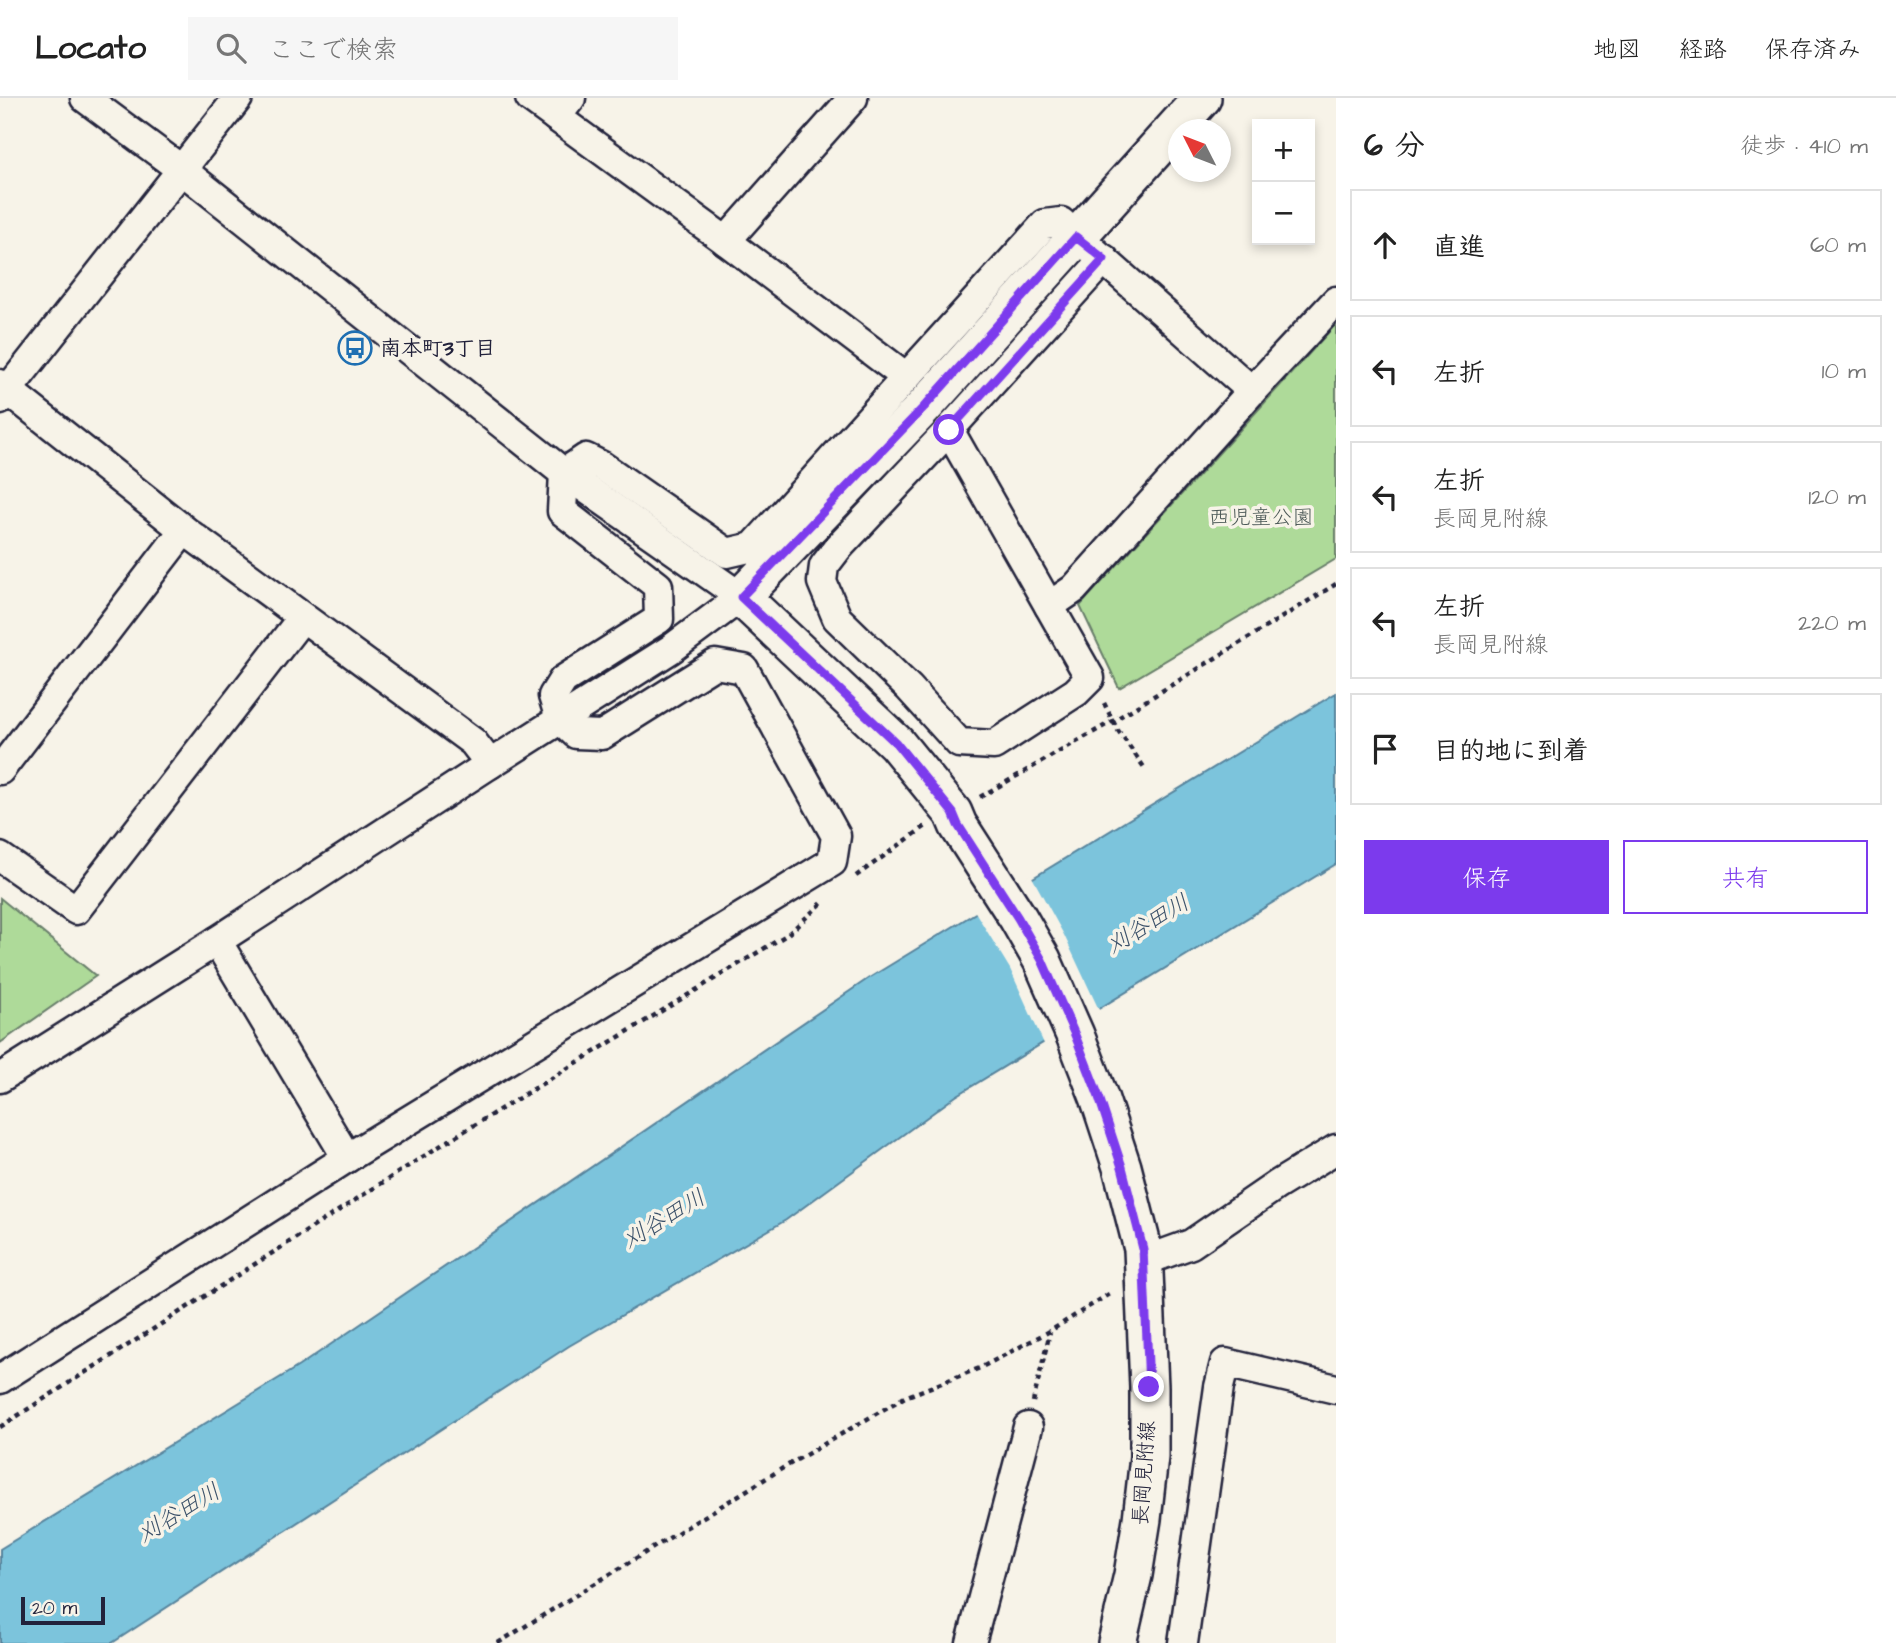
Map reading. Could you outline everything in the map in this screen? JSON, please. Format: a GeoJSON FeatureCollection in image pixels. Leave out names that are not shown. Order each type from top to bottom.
{"type":"FeatureCollection","features":[{"type":"Feature","properties":{"kind":"main road"},"geometry":{"type":"LineString","coordinates":[[741,597],[924,407],[1202,98]]}},
{"type":"Feature","properties":{"kind":"main road","name":"長岡見附線"},"geometry":{"type":"LineString","coordinates":[[741,597],[896,743],[953,813],[952,817],[1036,949],[1075,1035],[1099,1097],[1122,1167],[1144,1255],[1149,1387],[1149,1457],[1135,1564],[1117,1643]]}},
{"type":"Feature","properties":{"kind":"street"},"geometry":{"type":"LineString","coordinates":[[0,1078],[671,649],[741,597],[564,473],[182,170],[86,98]]}},
{"type":"Feature","properties":{"kind":"street"},"geometry":{"type":"LineString","coordinates":[[238,98],[3,392],[302,618],[473,742],[490,764]]}},
{"type":"Feature","properties":{"kind":"street"},"geometry":{"type":"LineString","coordinates":[[530,98],[564,108],[726,241],[906,377]]}},
{"type":"Feature","properties":{"kind":"street"},"geometry":{"type":"LineString","coordinates":[[726,241],[853,98]]}},
{"type":"Feature","properties":{"kind":"street"},"geometry":{"type":"LineString","coordinates":[[564,473],[586,458],[602,466],[727,553],[753,547],[1045,224],[1061,222],[1252,391]]}},
{"type":"Feature","properties":{"kind":"street"},"geometry":{"type":"LineString","coordinates":[[949,430],[1090,678],[1076,692],[994,746],[959,743],[909,688],[837,618],[822,582],[824,566],[1104,259]]}},
{"type":"Feature","properties":{"kind":"street"},"geometry":{"type":"LineString","coordinates":[[1048,606],[1074,589],[1336,301]]}},
{"type":"Feature","properties":{"kind":"street"},"geometry":{"type":"LineString","coordinates":[[0,1379],[347,1158],[832,862],[836,836],[744,669],[715,664],[602,735],[576,734],[560,719],[553,696],[563,680],[659,619],[658,586],[562,511],[564,473]]}},
{"type":"Feature","properties":{"kind":"street"},"geometry":{"type":"LineString","coordinates":[[0,770],[184,530]]}},
{"type":"Feature","properties":{"kind":"street"},"geometry":{"type":"LineString","coordinates":[[0,857],[76,910],[302,618]]}},
{"type":"Feature","properties":{"kind":"street"},"geometry":{"type":"LineString","coordinates":[[217,941],[347,1158]]}},
{"type":"Feature","properties":{"kind":"street"},"geometry":{"type":"LineString","coordinates":[[1144,1255],[1191,1244],[1277,1185],[1336,1149]]}},
{"type":"Feature","properties":{"kind":"street"},"geometry":{"type":"LineString","coordinates":[[1183,1643],[1219,1387],[1225,1363],[1336,1389]]}},
{"type":"Feature","properties":{"kind":"street"},"geometry":{"type":"LineString","coordinates":[[971,1643],[1028,1427]]}},
{"type":"Feature","properties":{"kind":"path"},"geometry":{"type":"LineString","coordinates":[[852,879],[1000,784],[1113,721],[1336,584]]}},
{"type":"Feature","properties":{"kind":"path"},"geometry":{"type":"LineString","coordinates":[[1108,711],[1146,770]]}},
{"type":"Feature","properties":{"kind":"path"},"geometry":{"type":"LineString","coordinates":[[0,1427],[435,1149],[789,934],[827,899]]}},
{"type":"Feature","properties":{"kind":"path"},"geometry":{"type":"LineString","coordinates":[[498,1643],[783,1468],[905,1397],[980,1368],[1050,1331],[1110,1294]]}},
{"type":"Feature","properties":{"kind":"path"},"geometry":{"type":"LineString","coordinates":[[1028,1427],[1050,1331]]}},
{"type":"Feature","properties":{"kind":"green space","name":"西児童公園"},"geometry":{"type":"Polygon","coordinates":[[[1336,324],[1336,559],[1119,688],[1080,606],[1336,324]]]}},
{"type":"Feature","properties":{"kind":"green space"},"geometry":{"type":"Polygon","coordinates":[[[0,898],[96,976],[0,1043],[0,898]]]}},
{"type":"Feature","properties":{"kind":"water","name":"刈谷田川"},"geometry":{"type":"Polygon","coordinates":[[[1336,693],[1336,864],[956,1096],[786,1220],[569,1346],[112,1643],[0,1643],[0,1549],[299,1366],[869,978],[1336,693]]]}},
{"type":"Feature","properties":{"kind":"pier"},"geometry":{"type":"Polygon","coordinates":[[[1031,875],[1064,935],[1100,1012],[1045,1046],[1010,969],[974,910],[1031,875]]]}},
{"type":"Feature","properties":{"kind":"place","name":"南本町3丁目"},"geometry":{"type":"Point","coordinates":[355,348]}},
{"type":"Feature","properties":{"kind":"route"},"geometry":{"type":"LineString","coordinates":[[949,430],[1104,259],[1076,237],[924,407],[741,597],[896,743],[953,813],[1042,960],[1099,1097],[1122,1167],[1143,1249],[1149,1387]]}}]}
